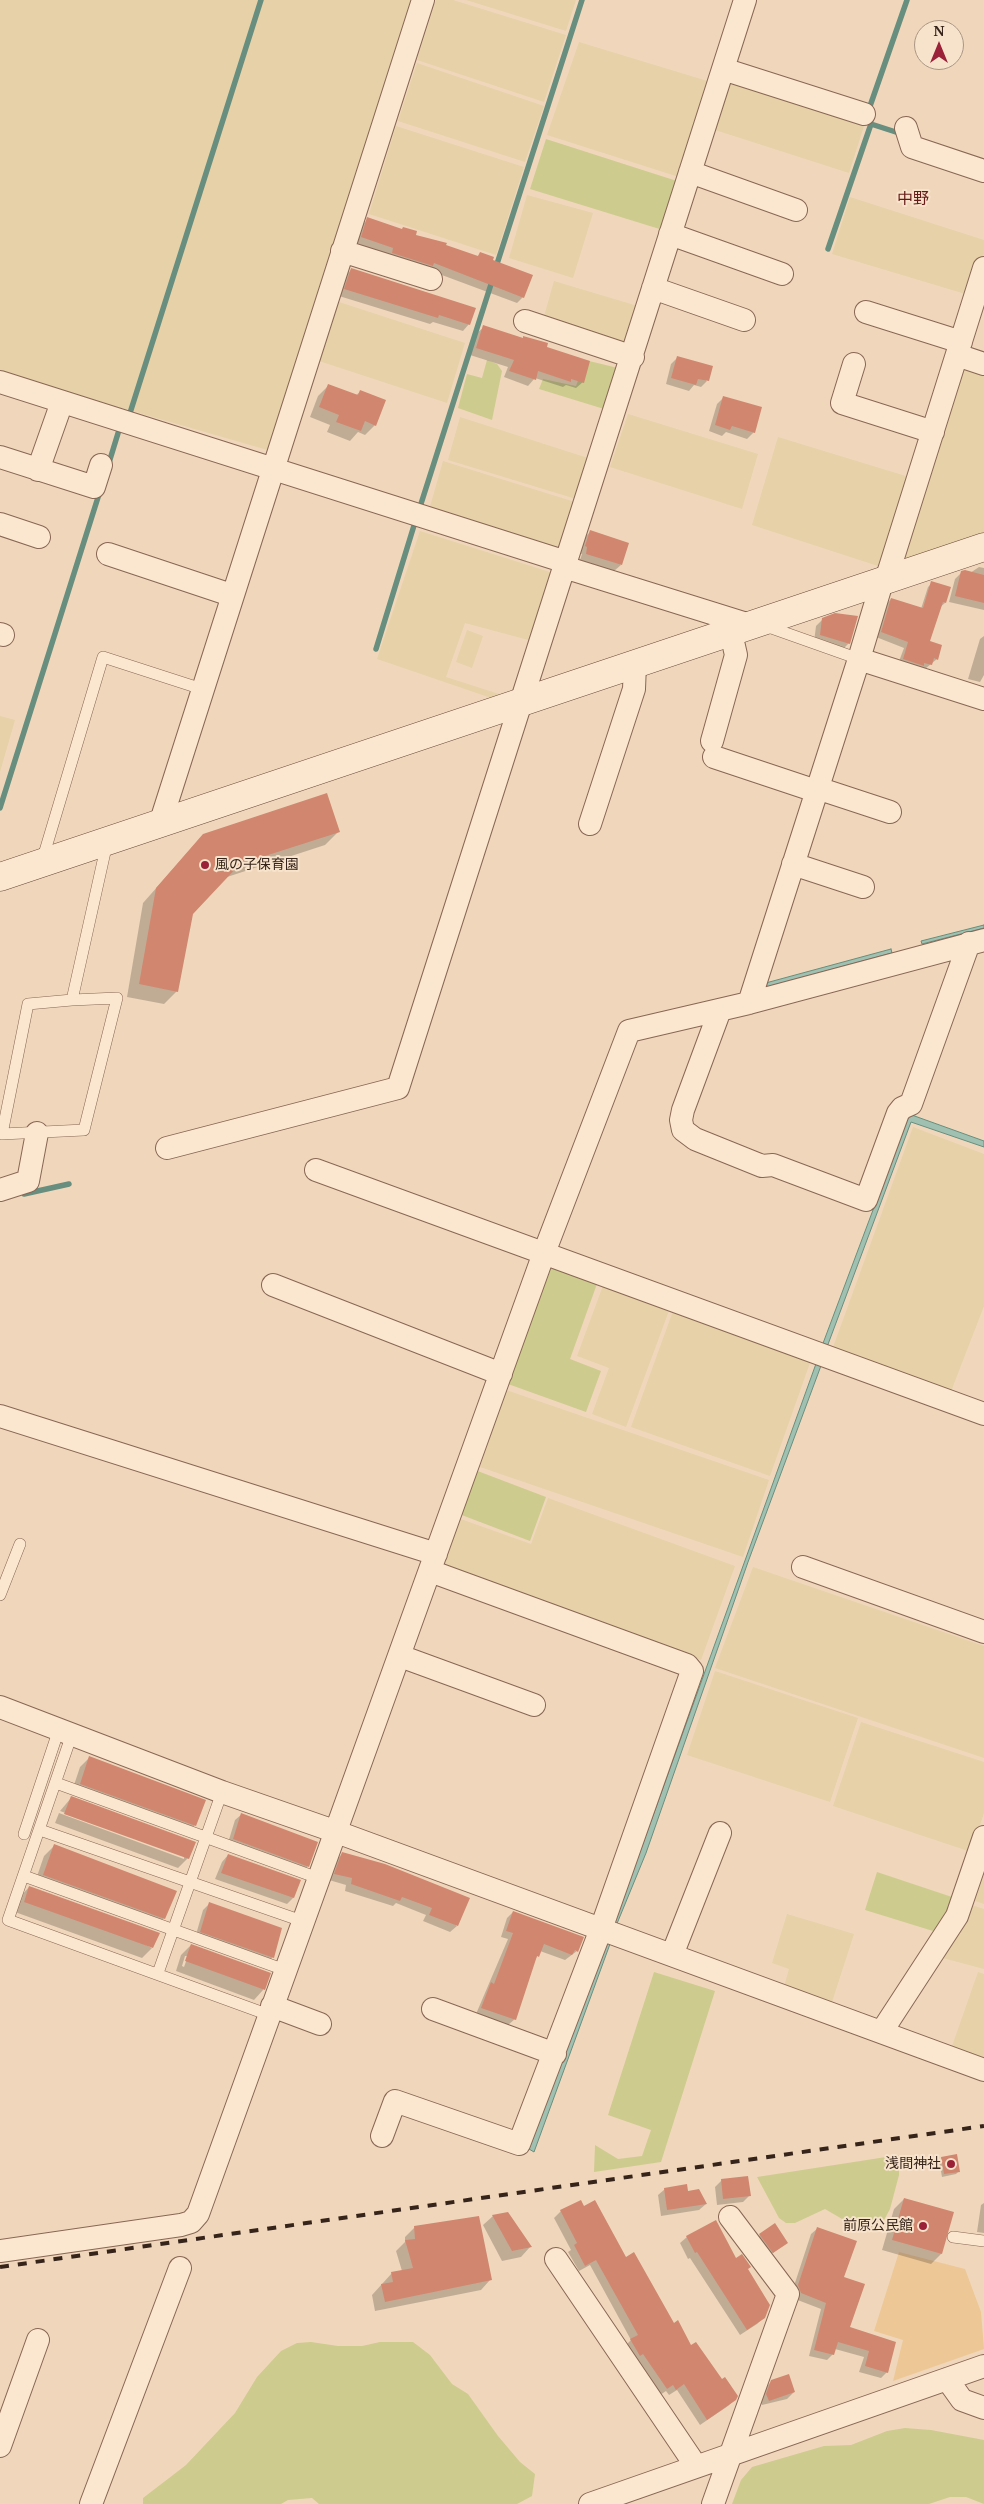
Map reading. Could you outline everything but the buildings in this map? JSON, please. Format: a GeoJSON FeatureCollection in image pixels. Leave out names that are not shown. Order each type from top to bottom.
{"type":"FeatureCollection","features":[{"type":"Feature","properties":{"kind":"street"},"geometry":{"type":"LineString","coordinates":[[160,824],[231,595],[423,0]]}},
{"type":"Feature","properties":{"kind":"street"},"geometry":{"type":"LineString","coordinates":[[167,1148],[398,1088],[633,357],[653,288],[745,0]]}},
{"type":"Feature","properties":{"kind":"street"},"geometry":{"type":"LineString","coordinates":[[723,69],[864,114]]}},
{"type":"Feature","properties":{"kind":"street"},"geometry":{"type":"LineString","coordinates":[[906,128],[912,147],[984,171]]}},
{"type":"Feature","properties":{"kind":"street"},"geometry":{"type":"LineString","coordinates":[[690,172],[796,210]]}},
{"type":"Feature","properties":{"kind":"street"},"geometry":{"type":"LineString","coordinates":[[670,234],[782,274]]}},
{"type":"Feature","properties":{"kind":"street"},"geometry":{"type":"LineString","coordinates":[[342,251],[431,279]]}},
{"type":"Feature","properties":{"kind":"street"},"geometry":{"type":"LineString","coordinates":[[749,1003],[984,268]]}},
{"type":"Feature","properties":{"kind":"street"},"geometry":{"type":"LineString","coordinates":[[653,288],[744,320]]}},
{"type":"Feature","properties":{"kind":"street"},"geometry":{"type":"LineString","coordinates":[[866,312],[959,349],[984,364]]}},
{"type":"Feature","properties":{"kind":"street"},"geometry":{"type":"LineString","coordinates":[[525,321],[633,357]]}},
{"type":"Feature","properties":{"kind":"street"},"geometry":{"type":"LineString","coordinates":[[854,364],[842,404],[933,432]]}},
{"type":"Feature","properties":{"kind":"street"},"geometry":{"type":"LineString","coordinates":[[0,382],[273,468],[748,628]]}},
{"type":"Feature","properties":{"kind":"street"},"geometry":{"type":"LineString","coordinates":[[38,470],[62,402]]}},
{"type":"Feature","properties":{"kind":"street"},"geometry":{"type":"LineString","coordinates":[[0,457],[94,488],[101,465]]}},
{"type":"Feature","properties":{"kind":"street"},"geometry":{"type":"LineString","coordinates":[[0,524],[39,537]]}},
{"type":"Feature","properties":{"kind":"street"},"geometry":{"type":"LineString","coordinates":[[0,877],[521,701],[748,628],[984,547]]}},
{"type":"Feature","properties":{"kind":"street"},"geometry":{"type":"LineString","coordinates":[[108,554],[231,595]]}},
{"type":"Feature","properties":{"kind":"street"},"geometry":{"type":"LineString","coordinates":[[748,628],[736,656],[713,749],[816,790],[890,812]]}},
{"type":"Feature","properties":{"kind":"street"},"geometry":{"type":"LineString","coordinates":[[860,659],[984,699]]}},
{"type":"Feature","properties":{"kind":"street"},"geometry":{"type":"LineString","coordinates":[[590,824],[634,690],[635,664]]}},
{"type":"Feature","properties":{"kind":"street"},"geometry":{"type":"LineString","coordinates":[[793,864],[863,886]]}},
{"type":"Feature","properties":{"kind":"street"},"geometry":{"type":"LineString","coordinates":[[0,2251],[191,2222],[198,2214],[334,1831],[400,1656],[544,1253],[629,1031],[749,1003],[977,942]]}},
{"type":"Feature","properties":{"kind":"street"},"geometry":{"type":"LineString","coordinates":[[720,1010],[683,1110],[681,1120],[683,1130],[695,1139],[762,1166],[772,1165],[866,1200],[898,1113],[902,1108],[911,1104],[977,942]]}},
{"type":"Feature","properties":{"kind":"street"},"geometry":{"type":"LineString","coordinates":[[0,1190],[28,1181],[37,1132]]}},
{"type":"Feature","properties":{"kind":"street"},"geometry":{"type":"LineString","coordinates":[[316,1170],[984,1414]]}},
{"type":"Feature","properties":{"kind":"street"},"geometry":{"type":"LineString","coordinates":[[273,1285],[501,1374]]}},
{"type":"Feature","properties":{"kind":"street"},"geometry":{"type":"LineString","coordinates":[[0,1416],[433,1562],[687,1665],[692,1670],[555,2054],[519,2144],[395,2101],[382,2136]]}},
{"type":"Feature","properties":{"kind":"street"},"geometry":{"type":"LineString","coordinates":[[803,1566],[984,1632]]}},
{"type":"Feature","properties":{"kind":"street"},"geometry":{"type":"LineString","coordinates":[[400,1656],[534,1705]]}},
{"type":"Feature","properties":{"kind":"street"},"geometry":{"type":"LineString","coordinates":[[0,1708],[222,1792],[334,1831],[984,2070]]}},
{"type":"Feature","properties":{"kind":"street"},"geometry":{"type":"LineString","coordinates":[[672,1955],[720,1833]]}},
{"type":"Feature","properties":{"kind":"street"},"geometry":{"type":"LineString","coordinates":[[882,2032],[957,1916],[984,1837]]}},
{"type":"Feature","properties":{"kind":"street"},"geometry":{"type":"LineString","coordinates":[[433,2009],[555,2054]]}},
{"type":"Feature","properties":{"kind":"street"},"geometry":{"type":"LineString","coordinates":[[271,2011],[320,2024]]}},
{"type":"Feature","properties":{"kind":"street"},"geometry":{"type":"LineString","coordinates":[[713,2504],[788,2294],[730,2217]]}},
{"type":"Feature","properties":{"kind":"street"},"geometry":{"type":"LineString","coordinates":[[556,2259],[696,2466]]}},
{"type":"Feature","properties":{"kind":"street"},"geometry":{"type":"LineString","coordinates":[[91,2504],[180,2268]]}},
{"type":"Feature","properties":{"kind":"street"},"geometry":{"type":"LineString","coordinates":[[0,2446],[38,2340]]}},
{"type":"Feature","properties":{"kind":"street"},"geometry":{"type":"LineString","coordinates":[[590,2504],[984,2366]]}},
{"type":"Feature","properties":{"kind":"street"},"geometry":{"type":"LineString","coordinates":[[947,2379],[962,2400],[984,2408]]}},
{"type":"Feature","properties":{"kind":"lane"},"geometry":{"type":"LineString","coordinates":[[748,628],[860,659]]}},
{"type":"Feature","properties":{"kind":"lane"},"geometry":{"type":"LineString","coordinates":[[42,863],[103,657],[202,688]]}},
{"type":"Feature","properties":{"kind":"lane"},"geometry":{"type":"LineString","coordinates":[[72,1000],[108,841]]}},
{"type":"Feature","properties":{"kind":"lane"},"geometry":{"type":"LineString","coordinates":[[117,998],[84,1130],[2,1134],[28,1004],[72,1000],[117,998]]}},
{"type":"Feature","properties":{"kind":"lane"},"geometry":{"type":"LineString","coordinates":[[0,1595],[20,1544]]}},
{"type":"Feature","properties":{"kind":"lane"},"geometry":{"type":"LineString","coordinates":[[66,1732],[56,1783],[8,1920],[271,2011]]}},
{"type":"Feature","properties":{"kind":"lane"},"geometry":{"type":"LineString","coordinates":[[24,1834],[66,1732]]}},
{"type":"Feature","properties":{"kind":"lane"},"geometry":{"type":"LineString","coordinates":[[56,1783],[318,1878]]}},
{"type":"Feature","properties":{"kind":"lane"},"geometry":{"type":"LineString","coordinates":[[158,1973],[222,1792]]}},
{"type":"Feature","properties":{"kind":"lane"},"geometry":{"type":"LineString","coordinates":[[40,1830],[302,1921]]}},
{"type":"Feature","properties":{"kind":"lane"},"geometry":{"type":"LineString","coordinates":[[24,1876],[285,1970]]}},
{"type":"Feature","properties":{"kind":"lane"},"geometry":{"type":"LineString","coordinates":[[953,2237],[984,2241]]}},
{"type":"Feature","properties":{"kind":"shaded area"},"geometry":{"type":"Polygon","coordinates":[[[0,0],[416,0],[271,451],[0,373],[0,0]]]}},
{"type":"Feature","properties":{"kind":"shaded area"},"geometry":{"type":"Polygon","coordinates":[[[436,0],[453,0],[566,35],[544,102],[417,60],[436,0]]]}},
{"type":"Feature","properties":{"kind":"shaded area"},"geometry":{"type":"Polygon","coordinates":[[[466,0],[576,0],[566,31],[466,0]]]}},
{"type":"Feature","properties":{"kind":"shaded area"},"geometry":{"type":"Polygon","coordinates":[[[579,42],[714,83],[682,178],[547,135],[579,42]]]}},
{"type":"Feature","properties":{"kind":"shaded area"},"geometry":{"type":"Polygon","coordinates":[[[417,63],[544,106],[525,162],[398,121],[417,63]]]}},
{"type":"Feature","properties":{"kind":"shaded area"},"geometry":{"type":"Polygon","coordinates":[[[727,81],[864,126],[849,173],[712,129],[727,81]]]}},
{"type":"Feature","properties":{"kind":"shaded area"},"geometry":{"type":"Polygon","coordinates":[[[396,126],[524,167],[496,255],[369,214],[396,126]]]}},
{"type":"Feature","properties":{"kind":"shaded area"},"geometry":{"type":"Polygon","coordinates":[[[546,139],[680,182],[666,231],[530,189],[546,139]]]}},
{"type":"Feature","properties":{"kind":"shaded area"},"geometry":{"type":"Polygon","coordinates":[[[527,195],[593,213],[573,278],[509,258],[527,195]]]}},
{"type":"Feature","properties":{"kind":"shaded area"},"geometry":{"type":"Polygon","coordinates":[[[850,197],[984,240],[984,254],[972,296],[832,254],[850,197]]]}},
{"type":"Feature","properties":{"kind":"shaded area"},"geometry":{"type":"Polygon","coordinates":[[[554,281],[641,307],[624,361],[539,334],[554,281]]]}},
{"type":"Feature","properties":{"kind":"shaded area"},"geometry":{"type":"Polygon","coordinates":[[[339,302],[465,343],[447,403],[319,361],[339,302]]]}},
{"type":"Feature","properties":{"kind":"shaded area"},"geometry":{"type":"Polygon","coordinates":[[[487,360],[497,364],[502,371],[492,420],[458,408],[467,374],[482,378],[487,360]]]}},
{"type":"Feature","properties":{"kind":"shaded area"},"geometry":{"type":"Polygon","coordinates":[[[585,360],[618,368],[604,409],[539,389],[543,379],[576,386],[585,360]]]}},
{"type":"Feature","properties":{"kind":"shaded area"},"geometry":{"type":"Polygon","coordinates":[[[961,363],[984,371],[984,535],[899,565],[961,363]]]}},
{"type":"Feature","properties":{"kind":"shaded area"},"geometry":{"type":"Polygon","coordinates":[[[628,414],[758,454],[742,509],[610,467],[628,414]]]}},
{"type":"Feature","properties":{"kind":"shaded area"},"geometry":{"type":"Polygon","coordinates":[[[460,417],[588,458],[576,499],[448,460],[460,417]]]}},
{"type":"Feature","properties":{"kind":"shaded area"},"geometry":{"type":"Polygon","coordinates":[[[778,437],[909,477],[881,567],[752,525],[778,437]]]}},
{"type":"Feature","properties":{"kind":"shaded area"},"geometry":{"type":"Polygon","coordinates":[[[443,461],[575,502],[560,551],[429,510],[443,461]]]}},
{"type":"Feature","properties":{"kind":"shaded area"},"geometry":{"type":"Polygon","coordinates":[[[420,531],[553,573],[532,641],[465,623],[446,677],[499,694],[497,700],[377,659],[420,531]]]}},
{"type":"Feature","properties":{"kind":"shaded area"},"geometry":{"type":"Polygon","coordinates":[[[467,630],[483,636],[472,668],[456,662],[467,630]]]}},
{"type":"Feature","properties":{"kind":"shaded area"},"geometry":{"type":"Polygon","coordinates":[[[0,716],[15,720],[0,772],[0,716]]]}},
{"type":"Feature","properties":{"kind":"shaded area"},"geometry":{"type":"Polygon","coordinates":[[[984,925],[984,928],[922,944],[921,941],[984,925]]]}},
{"type":"Feature","properties":{"kind":"shaded area"},"geometry":{"type":"Polygon","coordinates":[[[891,949],[892,953],[763,988],[762,984],[891,949]]]}},
{"type":"Feature","properties":{"kind":"shaded area"},"geometry":{"type":"Polygon","coordinates":[[[909,1114],[984,1141],[984,1147],[911,1122],[827,1347],[822,1346],[909,1114]]]}},
{"type":"Feature","properties":{"kind":"shaded area"},"geometry":{"type":"Polygon","coordinates":[[[913,1127],[984,1154],[984,1306],[950,1394],[832,1350],[913,1127]]]}},
{"type":"Feature","properties":{"kind":"shaded area"},"geometry":{"type":"Polygon","coordinates":[[[552,1264],[598,1281],[570,1359],[601,1371],[586,1412],[508,1384],[552,1264]]]}},
{"type":"Feature","properties":{"kind":"shaded area"},"geometry":{"type":"Polygon","coordinates":[[[604,1283],[670,1308],[626,1427],[592,1414],[609,1368],[577,1356],[604,1283]]]}},
{"type":"Feature","properties":{"kind":"shaded area"},"geometry":{"type":"Polygon","coordinates":[[[673,1311],[811,1360],[770,1476],[631,1427],[673,1311]]]}},
{"type":"Feature","properties":{"kind":"shaded area"},"geometry":{"type":"Polygon","coordinates":[[[817,1361],[822,1363],[748,1562],[646,1853],[616,1926],[612,1923],[642,1846],[817,1361]]]}},
{"type":"Feature","properties":{"kind":"shaded area"},"geometry":{"type":"Polygon","coordinates":[[[506,1390],[769,1480],[743,1557],[480,1467],[506,1390]]]}},
{"type":"Feature","properties":{"kind":"shaded area"},"geometry":{"type":"Polygon","coordinates":[[[475,1470],[546,1497],[530,1541],[459,1514],[475,1470]]]}},
{"type":"Feature","properties":{"kind":"shaded area"},"geometry":{"type":"Polygon","coordinates":[[[548,1498],[735,1566],[701,1660],[437,1566],[455,1517],[531,1544],[548,1498]]]}},
{"type":"Feature","properties":{"kind":"shaded area"},"geometry":{"type":"Polygon","coordinates":[[[753,1567],[984,1646],[984,1758],[715,1668],[753,1567]]]}},
{"type":"Feature","properties":{"kind":"shaded area"},"geometry":{"type":"Polygon","coordinates":[[[715,1671],[858,1718],[830,1802],[687,1755],[715,1671]]]}},
{"type":"Feature","properties":{"kind":"shaded area"},"geometry":{"type":"Polygon","coordinates":[[[861,1722],[984,1762],[984,1813],[971,1852],[833,1806],[861,1722]]]}},
{"type":"Feature","properties":{"kind":"shaded area"},"geometry":{"type":"Polygon","coordinates":[[[877,1872],[955,1898],[933,1931],[865,1910],[877,1872]]]}},
{"type":"Feature","properties":{"kind":"shaded area"},"geometry":{"type":"Polygon","coordinates":[[[984,1875],[984,1904],[975,1901],[984,1875]]]}},
{"type":"Feature","properties":{"kind":"shaded area"},"geometry":{"type":"Polygon","coordinates":[[[971,1905],[984,1909],[984,1969],[939,1957],[971,1905]]]}},
{"type":"Feature","properties":{"kind":"shaded area"},"geometry":{"type":"Polygon","coordinates":[[[787,1914],[854,1934],[831,2005],[783,1990],[789,1969],[772,1963],[787,1914]]]}},
{"type":"Feature","properties":{"kind":"shaded area"},"geometry":{"type":"Polygon","coordinates":[[[605,1942],[610,1944],[534,2152],[529,2149],[605,1942]]]}},
{"type":"Feature","properties":{"kind":"shaded area"},"geometry":{"type":"Polygon","coordinates":[[[654,1972],[715,1991],[661,2162],[594,2172],[595,2145],[618,2159],[642,2156],[651,2130],[608,2115],[654,1972]]]}},
{"type":"Feature","properties":{"kind":"shaded area"},"geometry":{"type":"Polygon","coordinates":[[[978,1972],[984,1974],[984,2062],[951,2049],[978,1972]]]}},
{"type":"Feature","properties":{"kind":"shaded area"},"geometry":{"type":"Polygon","coordinates":[[[899,2155],[899,2175],[890,2209],[883,2222],[875,2228],[863,2229],[854,2226],[825,2209],[795,2223],[786,2223],[779,2218],[757,2177],[899,2155]]]}},
{"type":"Feature","properties":{"kind":"shaded area"},"geometry":{"type":"Polygon","coordinates":[[[311,2342],[338,2346],[362,2346],[380,2342],[413,2342],[430,2355],[452,2384],[468,2394],[498,2436],[520,2462],[535,2474],[532,2496],[517,2504],[319,2504],[312,2498],[288,2500],[281,2504],[143,2504],[143,2498],[186,2465],[235,2413],[257,2377],[281,2351],[297,2343],[311,2342]]]}},
{"type":"Feature","properties":{"kind":"shaded area"},"geometry":{"type":"Polygon","coordinates":[[[905,2428],[931,2430],[984,2440],[984,2504],[966,2497],[950,2497],[929,2504],[732,2504],[741,2480],[752,2467],[824,2446],[851,2445],[887,2431],[905,2428]]]}},
{"type":"Feature","properties":{"kind":"sand"},"geometry":{"type":"Polygon","coordinates":[[[899,2252],[965,2269],[981,2312],[984,2349],[893,2381],[903,2340],[874,2331],[899,2252]]]}},
{"type":"Feature","properties":{"kind":"waterway"},"geometry":{"type":"LineString","coordinates":[[130,413],[261,0]]}},
{"type":"Feature","properties":{"kind":"waterway"},"geometry":{"type":"LineString","coordinates":[[496,267],[582,0]]}},
{"type":"Feature","properties":{"kind":"waterway"},"geometry":{"type":"LineString","coordinates":[[902,134],[871,124],[869,109],[907,0]]}},
{"type":"Feature","properties":{"kind":"waterway"},"geometry":{"type":"LineString","coordinates":[[828,249],[871,124]]}},
{"type":"Feature","properties":{"kind":"waterway"},"geometry":{"type":"LineString","coordinates":[[419,510],[493,278]]}},
{"type":"Feature","properties":{"kind":"waterway"},"geometry":{"type":"LineString","coordinates":[[108,466],[119,430]]}},
{"type":"Feature","properties":{"kind":"waterway"},"geometry":{"type":"LineString","coordinates":[[0,808],[100,491]]}},
{"type":"Feature","properties":{"kind":"waterway"},"geometry":{"type":"LineString","coordinates":[[376,649],[416,519]]}},
{"type":"Feature","properties":{"kind":"waterway"},"geometry":{"type":"LineString","coordinates":[[24,1194],[69,1184]]}},
{"type":"Feature","properties":{"kind":"railway"},"geometry":{"type":"LineString","coordinates":[[0,2267],[984,2126]]}},
{"type":"Feature","properties":{"kind":"place","name":"風の子保育園"},"geometry":{"type":"Point","coordinates":[205,865]}},
{"type":"Feature","properties":{"kind":"place","name":"浅間神社"},"geometry":{"type":"Point","coordinates":[951,2164]}},
{"type":"Feature","properties":{"kind":"place","name":"前原公民館"},"geometry":{"type":"Point","coordinates":[923,2226]}},
{"type":"Feature","properties":{"kind":"district","name":"中野"},"geometry":{"type":"Point","coordinates":[913,199]}}]}
